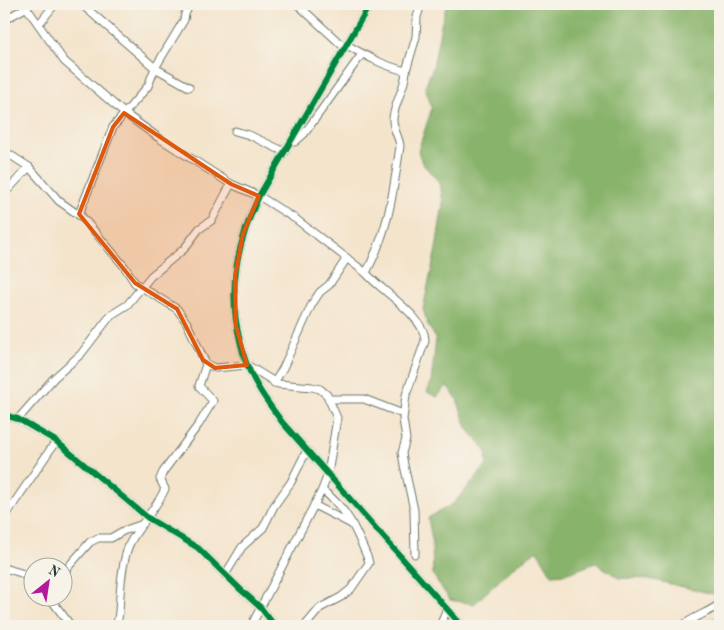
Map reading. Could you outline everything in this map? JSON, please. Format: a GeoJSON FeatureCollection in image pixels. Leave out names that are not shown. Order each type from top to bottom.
{"type":"FeatureCollection","features":[{"type":"Feature","properties":{"kind":"street"},"geometry":{"type":"LineString","coordinates":[[39,24],[54,4]]}},
{"type":"Feature","properties":{"kind":"street"},"geometry":{"type":"LineString","coordinates":[[86,4],[86,8],[155,68],[189,87]]}},
{"type":"Feature","properties":{"kind":"street"},"geometry":{"type":"LineString","coordinates":[[296,4],[346,46],[394,68],[406,71]]}},
{"type":"Feature","properties":{"kind":"street"},"geometry":{"type":"LineString","coordinates":[[370,4],[259,196],[243,234],[235,277],[236,326],[247,365],[268,403],[282,422],[462,626]]}},
{"type":"Feature","properties":{"kind":"street"},"geometry":{"type":"LineString","coordinates":[[366,273],[380,243],[392,206],[400,146],[393,118],[405,82],[406,71],[416,37],[417,17],[421,4]]}},
{"type":"Feature","properties":{"kind":"street"},"geometry":{"type":"LineString","coordinates":[[4,20],[25,5],[69,65],[124,113],[159,138],[232,184],[259,196],[297,220],[366,273],[375,284],[422,326],[425,337],[406,395],[404,414],[406,439],[402,453],[414,510],[415,554]]}},
{"type":"Feature","properties":{"kind":"street"},"geometry":{"type":"LineString","coordinates":[[79,214],[113,127],[148,86],[155,68],[184,20],[187,5]]}},
{"type":"Feature","properties":{"kind":"street"},"geometry":{"type":"LineString","coordinates":[[291,142],[295,142],[304,134],[362,54]]}},
{"type":"Feature","properties":{"kind":"street"},"geometry":{"type":"LineString","coordinates":[[235,131],[249,135],[285,152]]}},
{"type":"Feature","properties":{"kind":"street"},"geometry":{"type":"LineString","coordinates":[[4,151],[29,167],[59,200],[79,214],[124,266],[135,283],[177,309],[187,323],[206,364],[215,368],[247,365],[274,383],[320,389],[328,397],[337,418],[328,474],[322,490],[252,626]]}},
{"type":"Feature","properties":{"kind":"street"},"geometry":{"type":"LineString","coordinates":[[4,194],[29,167]]}},
{"type":"Feature","properties":{"kind":"street"},"geometry":{"type":"LineString","coordinates":[[18,419],[54,378],[81,354],[108,319],[127,305],[151,276],[184,249],[199,229],[212,220],[232,184]]}},
{"type":"Feature","properties":{"kind":"street"},"geometry":{"type":"LineString","coordinates":[[274,383],[283,368],[312,304],[320,292],[329,285],[347,258]]}},
{"type":"Feature","properties":{"kind":"street"},"geometry":{"type":"LineString","coordinates":[[116,626],[119,618],[120,597],[130,544],[161,498],[165,489],[160,480],[163,472],[199,424],[212,401],[199,386],[206,364]]}},
{"type":"Feature","properties":{"kind":"street"},"geometry":{"type":"LineString","coordinates":[[328,397],[364,399],[404,414]]}},
{"type":"Feature","properties":{"kind":"street"},"geometry":{"type":"LineString","coordinates":[[4,414],[18,419],[56,440],[146,521],[198,548],[224,575],[261,608],[275,626]]}},
{"type":"Feature","properties":{"kind":"street"},"geometry":{"type":"LineString","coordinates":[[4,518],[56,440]]}},
{"type":"Feature","properties":{"kind":"street"},"geometry":{"type":"LineString","coordinates":[[224,575],[242,547],[263,528],[274,506],[291,482],[307,450]]}},
{"type":"Feature","properties":{"kind":"street"},"geometry":{"type":"LineString","coordinates":[[305,626],[320,608],[352,589],[368,566],[368,559],[354,525],[336,500],[322,490]]}},
{"type":"Feature","properties":{"kind":"street"},"geometry":{"type":"LineString","coordinates":[[314,505],[354,525]]}},
{"type":"Feature","properties":{"kind":"street"},"geometry":{"type":"LineString","coordinates":[[72,563],[90,542],[98,538],[111,538],[146,521]]}},
{"type":"Feature","properties":{"kind":"street"},"geometry":{"type":"LineString","coordinates":[[4,568],[22,573]]}},
{"type":"Feature","properties":{"kind":"street"},"geometry":{"type":"LineString","coordinates":[[685,626],[692,618],[702,616],[720,604]]}},
{"type":"Feature","properties":{"kind":"street"},"geometry":{"type":"LineString","coordinates":[[58,608],[71,626]]}},
{"type":"Feature","properties":{"kind":"street"},"geometry":{"type":"LineString","coordinates":[[440,626],[447,609]]}},
{"type":"Feature","properties":{"kind":"highlighted area"},"geometry":{"type":"Polygon","coordinates":[[[124,113],[231,184],[259,196],[243,234],[235,277],[236,326],[247,365],[215,368],[203,360],[177,309],[135,283],[79,214],[113,127],[124,113]]]}},
{"type":"Feature","properties":{"kind":"green space"},"geometry":{"type":"Polygon","coordinates":[[[447,4],[720,4],[720,591],[713,594],[649,579],[619,578],[596,563],[565,574],[552,575],[537,550],[513,568],[474,604],[450,600],[433,575],[432,540],[428,518],[454,503],[487,465],[486,451],[467,428],[457,399],[447,386],[437,397],[427,392],[431,383],[436,339],[428,325],[423,309],[436,249],[443,203],[440,183],[422,163],[418,151],[432,108],[425,87],[433,67],[447,4]]]}},
{"type":"Feature","properties":{"kind":"waterway"},"geometry":{"type":"LineString","coordinates":[[689,626],[720,617]]}},
{"type":"Feature","properties":{"kind":"cycle path"},"geometry":{"type":"LineString","coordinates":[[370,4],[259,196],[251,214],[236,267],[234,285],[236,322],[243,354],[251,374],[282,422],[462,626]]}},
{"type":"Feature","properties":{"kind":"cycle path"},"geometry":{"type":"LineString","coordinates":[[4,415],[18,419],[56,441],[148,518],[198,548],[261,608],[275,626]]}}]}
